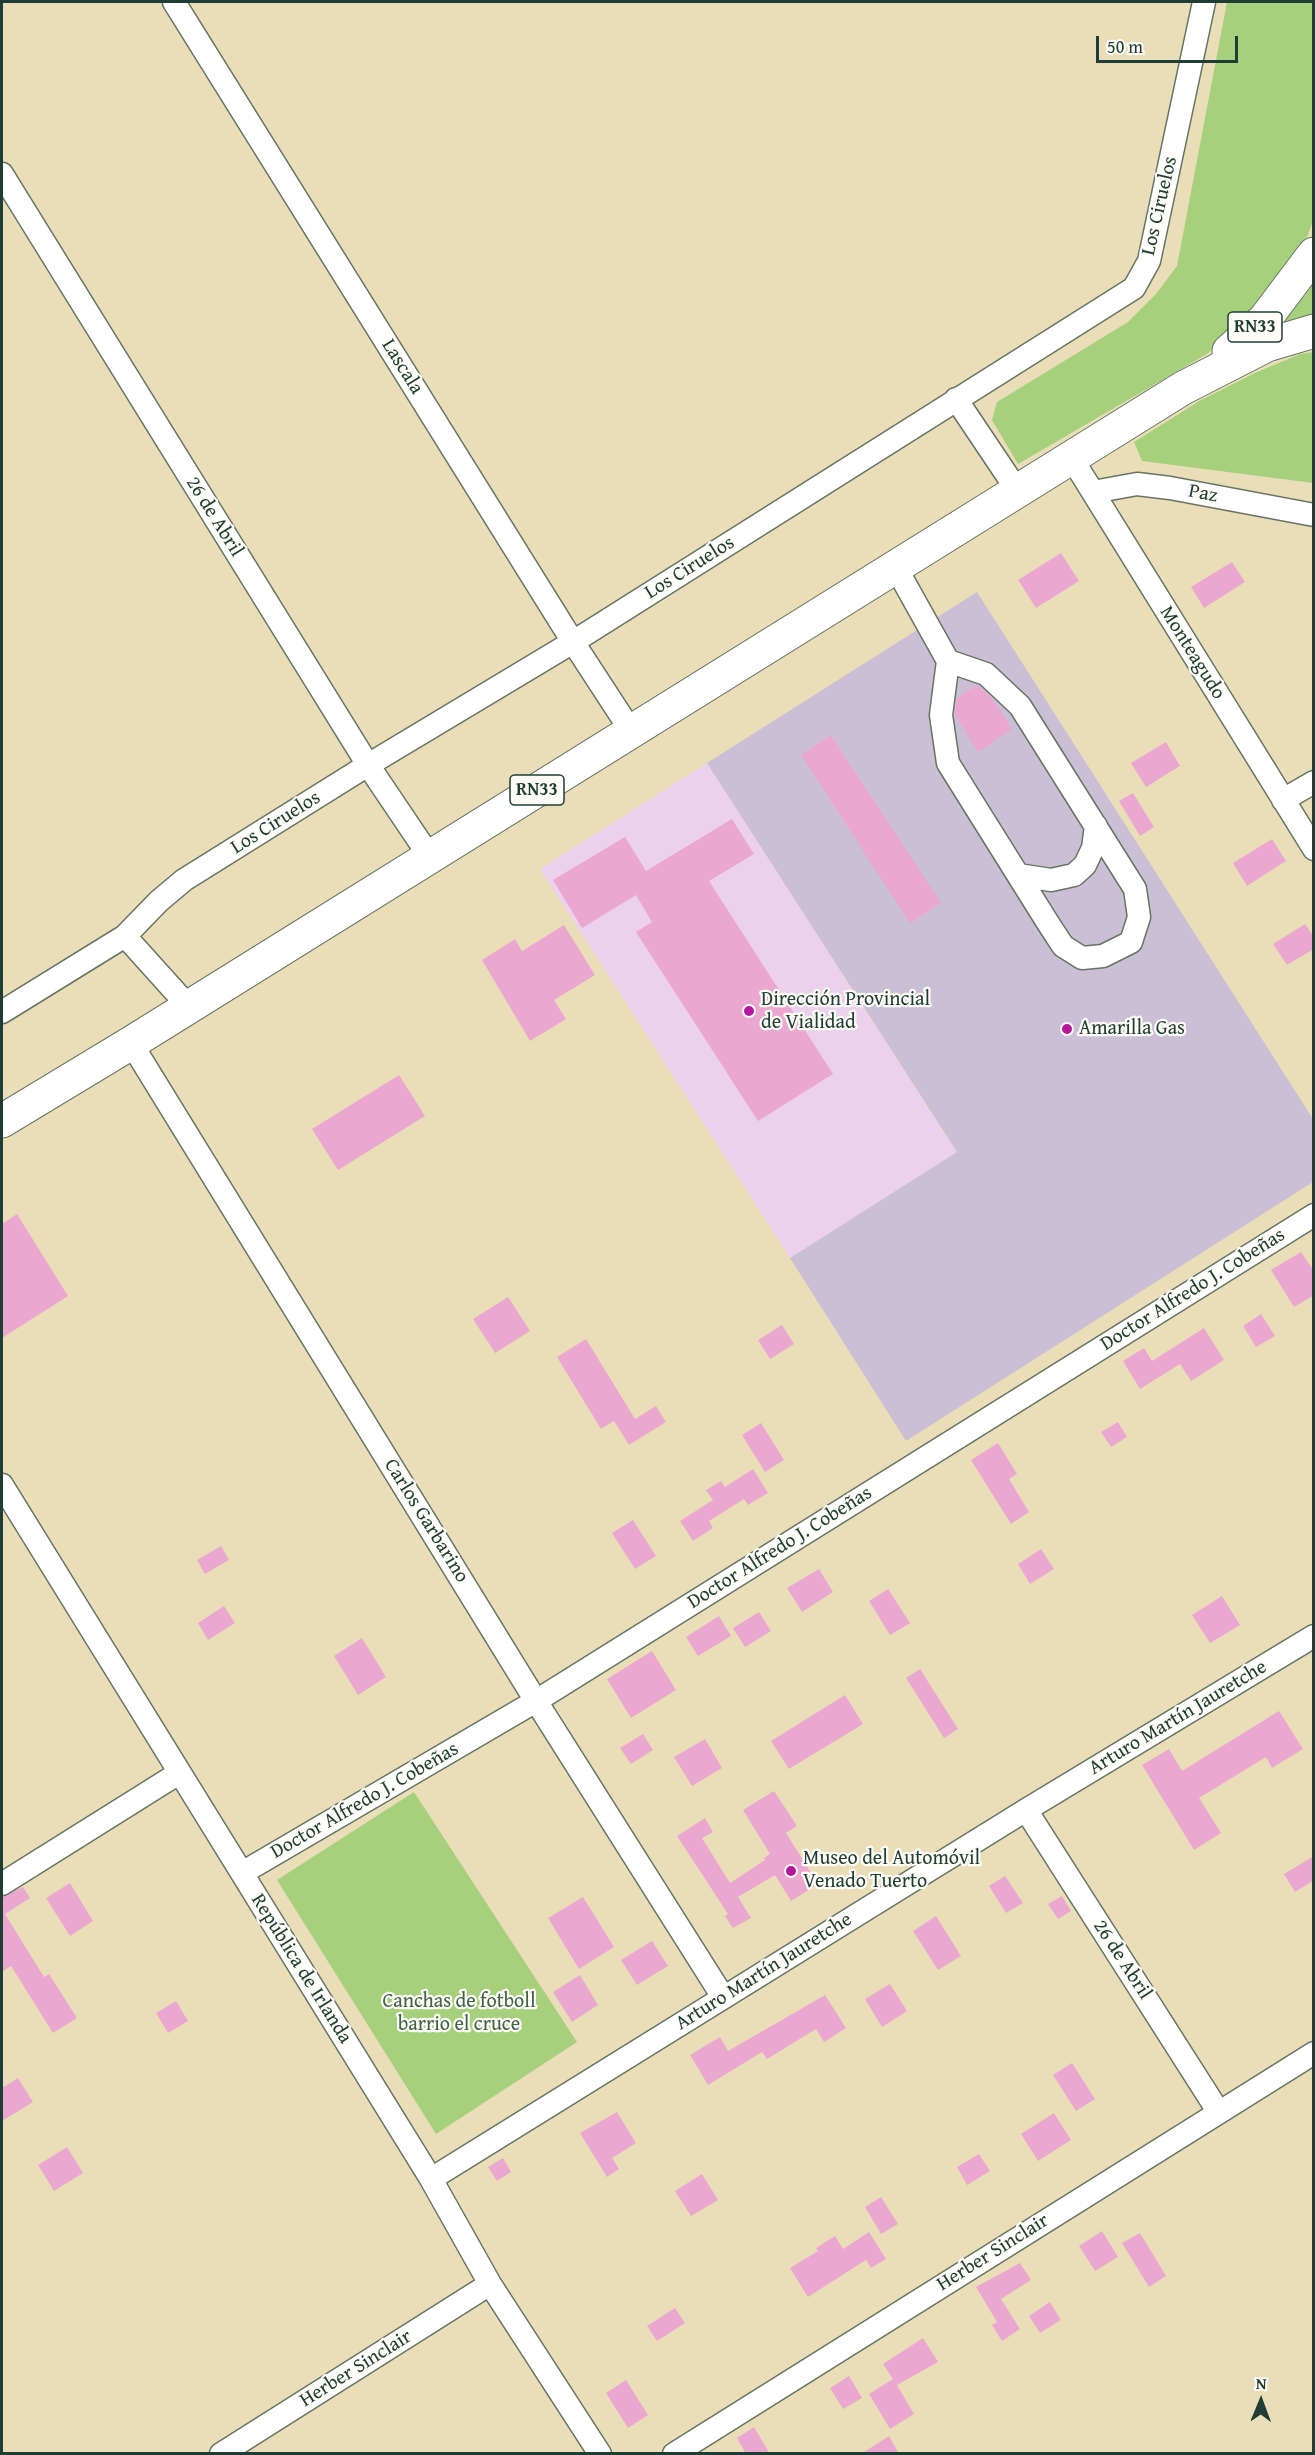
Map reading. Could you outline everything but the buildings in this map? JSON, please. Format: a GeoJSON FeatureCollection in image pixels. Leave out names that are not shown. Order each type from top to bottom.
{"type":"FeatureCollection","features":[{"type":"Feature","properties":{"kind":"highway","name":"RN33"},"geometry":{"type":"LineString","coordinates":[[1183,388],[1265,319],[1314,254]]}},
{"type":"Feature","properties":{"kind":"highway","name":"RN33"},"geometry":{"type":"LineString","coordinates":[[2,1122],[1183,388],[1267,345],[1314,331]]}},
{"type":"Feature","properties":{"kind":"street","name":"Lascala"},"geometry":{"type":"LineString","coordinates":[[174,2],[573,642],[631,731]]}},
{"type":"Feature","properties":{"kind":"street","name":"Los Ciruelos"},"geometry":{"type":"LineString","coordinates":[[2,1012],[125,936],[159,901],[184,880],[368,765],[573,642],[1134,288],[1149,261],[1204,2]]}},
{"type":"Feature","properties":{"kind":"street","name":"26 de Abril"},"geometry":{"type":"LineString","coordinates":[[2,174],[368,765],[430,856]]}},
{"type":"Feature","properties":{"kind":"street"},"geometry":{"type":"LineString","coordinates":[[956,399],[1017,490]]}},
{"type":"Feature","properties":{"kind":"street","name":"Monteagudo"},"geometry":{"type":"LineString","coordinates":[[1071,457],[1314,849]]}},
{"type":"Feature","properties":{"kind":"street","name":"Paz"},"geometry":{"type":"LineString","coordinates":[[1093,492],[1137,484],[1314,515]]}},
{"type":"Feature","properties":{"kind":"street"},"geometry":{"type":"LineString","coordinates":[[896,566],[948,661],[941,715],[948,763],[1064,946],[1082,958],[1103,956],[1131,942],[1139,917],[1135,889],[1020,706],[986,674],[948,661]]}},
{"type":"Feature","properties":{"kind":"street"},"geometry":{"type":"LineString","coordinates":[[1283,800],[1314,782]]}},
{"type":"Feature","properties":{"kind":"street"},"geometry":{"type":"LineString","coordinates":[[1018,875],[1051,880],[1074,875],[1085,865],[1093,848],[1096,826]]}},
{"type":"Feature","properties":{"kind":"street"},"geometry":{"type":"LineString","coordinates":[[125,936],[189,1007]]}},
{"type":"Feature","properties":{"kind":"street","name":"Carlos Garbarino"},"geometry":{"type":"LineString","coordinates":[[131,1043],[536,1701],[723,1997]]}},
{"type":"Feature","properties":{"kind":"street","name":"Doctor Alfredo J. Cobeñas"},"geometry":{"type":"LineString","coordinates":[[242,1873],[536,1701],[1314,1215]]}},
{"type":"Feature","properties":{"kind":"street","name":"República de Irlanda"},"geometry":{"type":"LineString","coordinates":[[2,1485],[430,2179],[490,2284],[600,2454]]}},
{"type":"Feature","properties":{"kind":"street","name":"Arturo Martín Jauretche"},"geometry":{"type":"LineString","coordinates":[[430,2179],[1026,1810],[1314,1636]]}},
{"type":"Feature","properties":{"kind":"street"},"geometry":{"type":"LineString","coordinates":[[2,1884],[179,1773]]}},
{"type":"Feature","properties":{"kind":"street","name":"26 de Abril"},"geometry":{"type":"LineString","coordinates":[[1026,1810],[1218,2111]]}},
{"type":"Feature","properties":{"kind":"street","name":"Herber Sinclair"},"geometry":{"type":"LineString","coordinates":[[674,2454],[1218,2111],[1314,2053]]}},
{"type":"Feature","properties":{"kind":"street","name":"Herber Sinclair"},"geometry":{"type":"LineString","coordinates":[[221,2454],[490,2284]]}},
{"type":"Feature","properties":{"kind":"shaded area","name":"Amarilla Gas"},"geometry":{"type":"Polygon","coordinates":[[[977,592],[1313,1119],[1313,1182],[906,1441],[790,1258],[957,1152],[707,763],[977,592]]]}},
{"type":"Feature","properties":{"kind":"shaded area","name":"Dirección Provincial de Vialidad"},"geometry":{"type":"Polygon","coordinates":[[[707,763],[957,1153],[790,1258],[540,869],[707,763]]]}},
{"type":"Feature","properties":{"kind":"green space"},"geometry":{"type":"Polygon","coordinates":[[[1227,2],[1313,2],[1313,221],[1307,237],[1290,267],[1244,321],[1207,354],[1018,464],[992,420],[997,402],[1128,322],[1156,294],[1177,266],[1227,2]]]}},
{"type":"Feature","properties":{"kind":"green space"},"geometry":{"type":"Polygon","coordinates":[[[1313,284],[1313,314],[1271,327],[1305,296],[1313,284]]]}},
{"type":"Feature","properties":{"kind":"green space"},"geometry":{"type":"Polygon","coordinates":[[[1313,352],[1313,483],[1142,461],[1134,442],[1201,400],[1255,373],[1300,354],[1313,352]]]}},
{"type":"Feature","properties":{"kind":"green space","name":"Canchas de fotboll barrio el cruce"},"geometry":{"type":"Polygon","coordinates":[[[414,1792],[577,2042],[436,2134],[277,1880],[414,1792]]]}},
{"type":"Feature","properties":{"kind":"place","name":"Dirección Provincial de Vialidad"},"geometry":{"type":"Point","coordinates":[749,1011]}},
{"type":"Feature","properties":{"kind":"place","name":"Amarilla Gas"},"geometry":{"type":"Point","coordinates":[1067,1029]}},
{"type":"Feature","properties":{"kind":"place","name":"Museo del Automóvil Venado Tuerto"},"geometry":{"type":"Point","coordinates":[791,1871]}}]}
